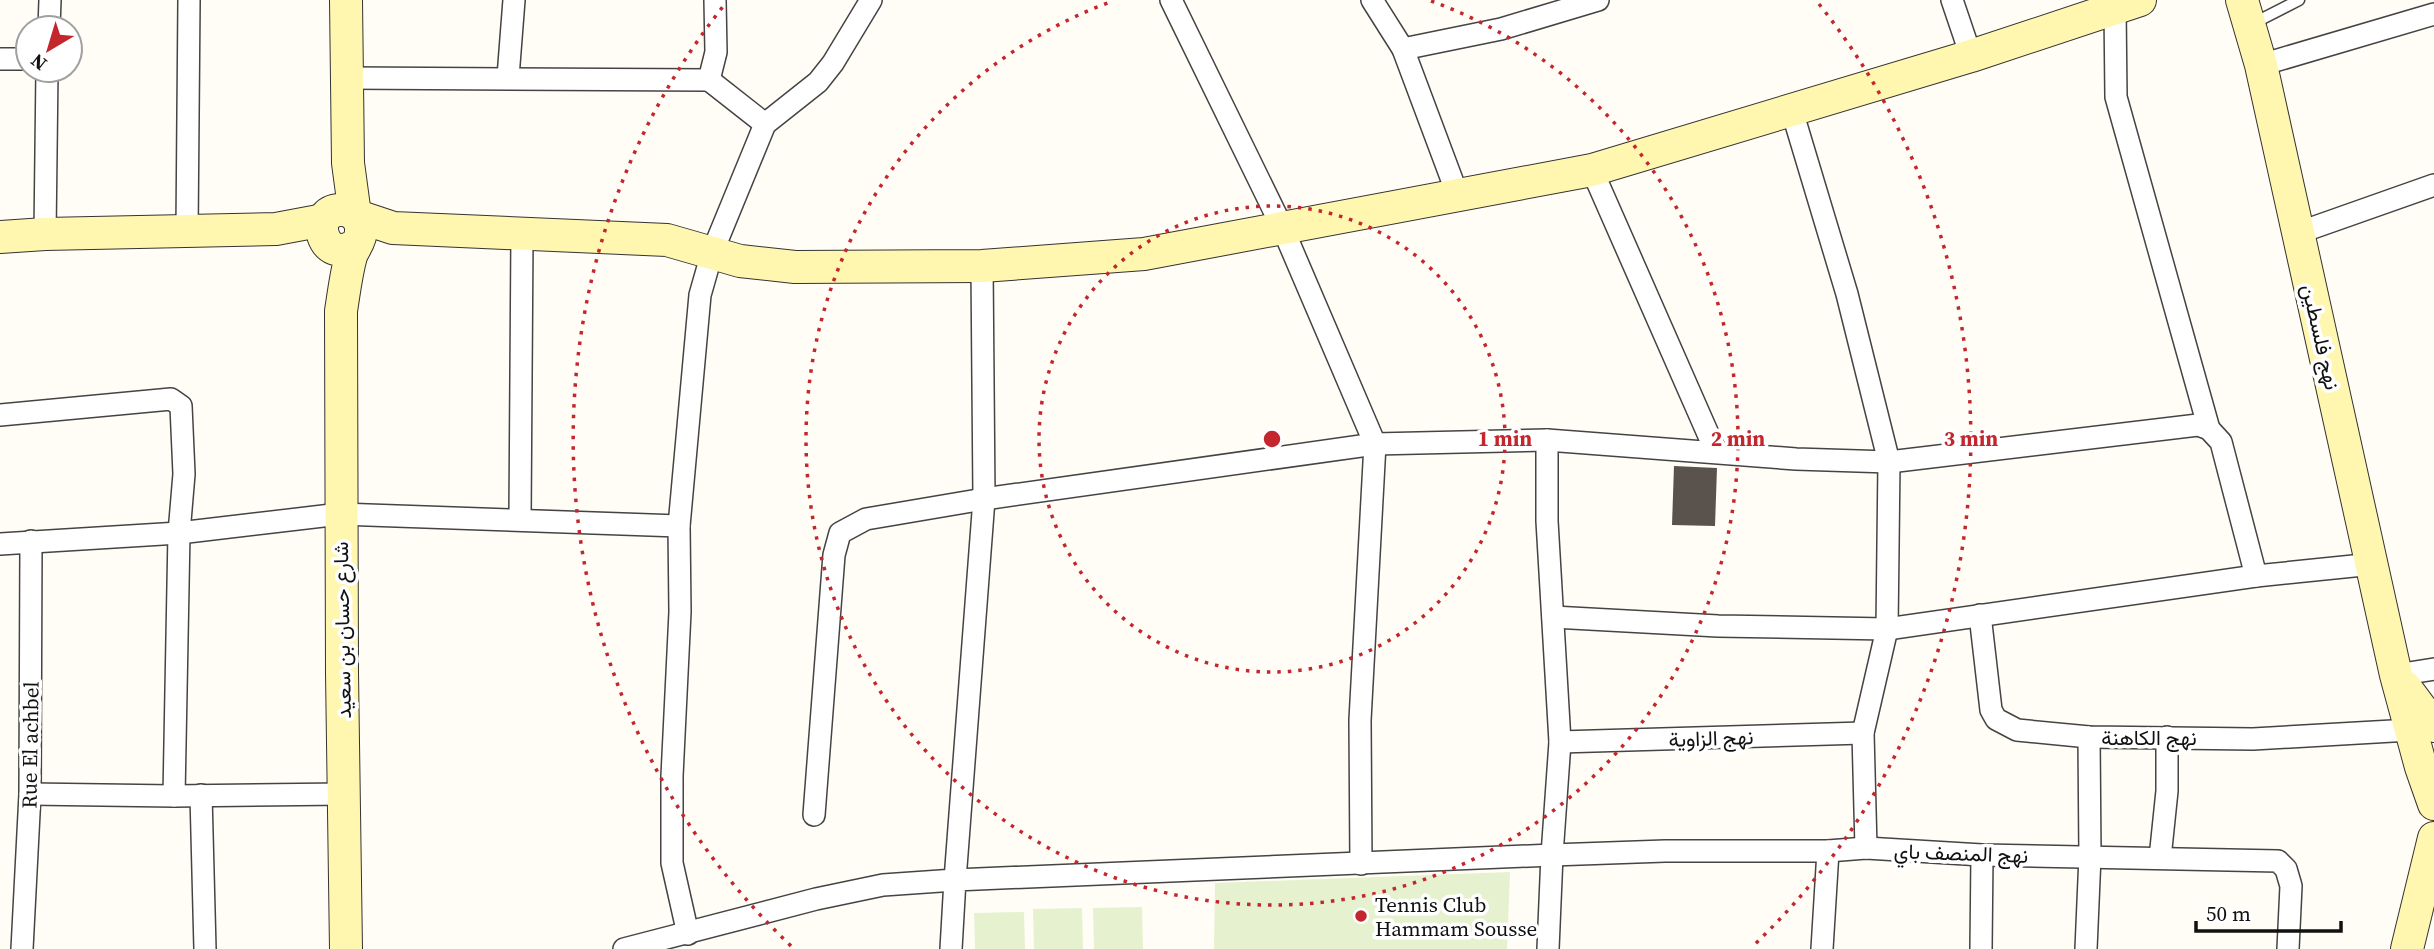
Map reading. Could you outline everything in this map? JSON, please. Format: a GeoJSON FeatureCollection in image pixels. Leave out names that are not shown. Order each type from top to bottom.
{"type":"FeatureCollection","features":[{"type":"Feature","properties":{"kind":"street"},"geometry":{"type":"LineString","coordinates":[[187,231],[189,0]]}},
{"type":"Feature","properties":{"kind":"street","name":"شارع حسان بن سعيد"},"geometry":{"type":"LineString","coordinates":[[346,0],[348,163],[341,230],[340,514],[346,949]]}},
{"type":"Feature","properties":{"kind":"street"},"geometry":{"type":"LineString","coordinates":[[508,77],[514,0]]}},
{"type":"Feature","properties":{"kind":"street"},"geometry":{"type":"LineString","coordinates":[[709,80],[716,51],[715,0]]}},
{"type":"Feature","properties":{"kind":"street"},"geometry":{"type":"LineString","coordinates":[[688,934],[675,881],[671,846],[680,612],[678,526],[700,295],[712,253],[765,124],[818,82],[833,63],[871,0]]}},
{"type":"Feature","properties":{"kind":"street"},"geometry":{"type":"LineString","coordinates":[[1171,0],[1283,229],[1375,444],[1362,671],[1361,864]]}},
{"type":"Feature","properties":{"kind":"street"},"geometry":{"type":"LineString","coordinates":[[1372,0],[1402,49],[1458,197]]}},
{"type":"Feature","properties":{"kind":"street"},"geometry":{"type":"LineString","coordinates":[[1402,49],[1500,29],[1598,0]]}},
{"type":"Feature","properties":{"kind":"street"},"geometry":{"type":"LineString","coordinates":[[1952,0],[1971,56]]}},
{"type":"Feature","properties":{"kind":"street"},"geometry":{"type":"LineString","coordinates":[[0,237],[276,229],[375,232],[393,228],[667,240],[740,261],[795,267],[982,266],[1144,254],[1592,170],[1971,56],[2122,3],[2116,97],[2209,429],[2221,442],[2256,576]]}},
{"type":"Feature","properties":{"kind":"street"},"geometry":{"type":"LineString","coordinates":[[2260,65],[2427,10]]}},
{"type":"Feature","properties":{"kind":"street","name":"نهج فلسطين"},"geometry":{"type":"LineString","coordinates":[[2246,13],[2260,65],[2396,675],[2422,728],[2434,804]]}},
{"type":"Feature","properties":{"kind":"street"},"geometry":{"type":"LineString","coordinates":[[347,78],[709,80],[765,124]]}},
{"type":"Feature","properties":{"kind":"street"},"geometry":{"type":"LineString","coordinates":[[45,234],[47,84]]}},
{"type":"Feature","properties":{"kind":"street"},"geometry":{"type":"LineString","coordinates":[[1792,111],[1847,294],[1889,462],[1887,629],[1863,733],[1866,848]]}},
{"type":"Feature","properties":{"kind":"street"},"geometry":{"type":"LineString","coordinates":[[1592,170],[1716,452]]}},
{"type":"Feature","properties":{"kind":"street"},"geometry":{"type":"LineString","coordinates":[[2298,233],[2434,185]]}},
{"type":"Feature","properties":{"kind":"street"},"geometry":{"type":"LineString","coordinates":[[520,519],[522,235]]}},
{"type":"Feature","properties":{"kind":"street"},"geometry":{"type":"LineString","coordinates":[[951,949],[984,499],[982,266]]}},
{"type":"Feature","properties":{"kind":"street"},"geometry":{"type":"LineString","coordinates":[[0,415],[171,399],[178,402],[183,431],[184,474],[179,533],[174,796]]}},
{"type":"Feature","properties":{"kind":"street"},"geometry":{"type":"LineString","coordinates":[[814,815],[834,555],[840,533],[866,519],[984,499],[1375,444],[1547,440],[1796,459],[1889,462],[2198,425],[2209,429]]}},
{"type":"Feature","properties":{"kind":"street"},"geometry":{"type":"LineString","coordinates":[[1547,440],[1547,521],[1560,742],[1548,949]]}},
{"type":"Feature","properties":{"kind":"street"},"geometry":{"type":"LineString","coordinates":[[0,544],[179,533],[340,514],[678,526]]}},
{"type":"Feature","properties":{"kind":"street","name":"Rue El achbel"},"geometry":{"type":"LineString","coordinates":[[22,949],[30,794],[31,541]]}},
{"type":"Feature","properties":{"kind":"street"},"geometry":{"type":"LineString","coordinates":[[1553,617],[1718,626],[1887,629],[2256,576],[2373,564]]}},
{"type":"Feature","properties":{"kind":"street","name":"نهج الكاهنة"},"geometry":{"type":"LineString","coordinates":[[1980,615],[1989,701],[1996,719],[2017,730],[2089,737],[2253,739],[2422,728]]}},
{"type":"Feature","properties":{"kind":"street"},"geometry":{"type":"LineString","coordinates":[[2396,675],[2434,669]]}},
{"type":"Feature","properties":{"kind":"street","name":"نهج الزاوية"},"geometry":{"type":"LineString","coordinates":[[1560,742],[1863,733]]}},
{"type":"Feature","properties":{"kind":"street"},"geometry":{"type":"LineString","coordinates":[[2086,949],[2090,856],[2089,737]]}},
{"type":"Feature","properties":{"kind":"street"},"geometry":{"type":"LineString","coordinates":[[2161,858],[2167,791],[2167,737]]}},
{"type":"Feature","properties":{"kind":"street"},"geometry":{"type":"LineString","coordinates":[[30,794],[344,794]]}},
{"type":"Feature","properties":{"kind":"street"},"geometry":{"type":"LineString","coordinates":[[201,795],[205,949]]}},
{"type":"Feature","properties":{"kind":"street"},"geometry":{"type":"LineString","coordinates":[[2407,949],[2434,836],[2434,811]]}},
{"type":"Feature","properties":{"kind":"street","name":"نهج المنصف باي"},"geometry":{"type":"LineString","coordinates":[[624,949],[883,885],[1552,855],[1665,851],[1828,851],[1866,848],[1982,855],[2278,861],[2290,876],[2288,949]]}},
{"type":"Feature","properties":{"kind":"street"},"geometry":{"type":"LineString","coordinates":[[1822,949],[1828,851]]}},
{"type":"Feature","properties":{"kind":"street"},"geometry":{"type":"LineString","coordinates":[[1981,949],[1982,855]]}},
{"type":"Feature","properties":{"kind":"street"},"geometry":{"type":"LineString","coordinates":[[2427,949],[2434,939]]}},
{"type":"Feature","properties":{"kind":"lane"},"geometry":{"type":"LineString","coordinates":[[2246,13],[2300,0]]}},
{"type":"Feature","properties":{"kind":"green space","name":"Tennis Club Hammam Sousse"},"geometry":{"type":"Polygon","coordinates":[[[1510,872],[1507,949],[1214,949],[1215,883],[1510,872]]]}},
{"type":"Feature","properties":{"kind":"green space"},"geometry":{"type":"Polygon","coordinates":[[[1142,907],[1143,949],[1094,949],[1093,908],[1142,907]]]}},
{"type":"Feature","properties":{"kind":"green space"},"geometry":{"type":"Polygon","coordinates":[[[1082,908],[1083,949],[1034,949],[1033,909],[1082,908]]]}},
{"type":"Feature","properties":{"kind":"green space"},"geometry":{"type":"Polygon","coordinates":[[[1024,912],[1025,949],[975,949],[974,913],[1024,912]]]}},
{"type":"Feature","properties":{"kind":"building"},"geometry":{"type":"Polygon","coordinates":[[[1674,466],[1717,468],[1715,526],[1672,525],[1674,466]]]}},
{"type":"Feature","properties":{"kind":"place","name":"Tennis Club Hammam Sousse"},"geometry":{"type":"Point","coordinates":[1361,916]}}]}
